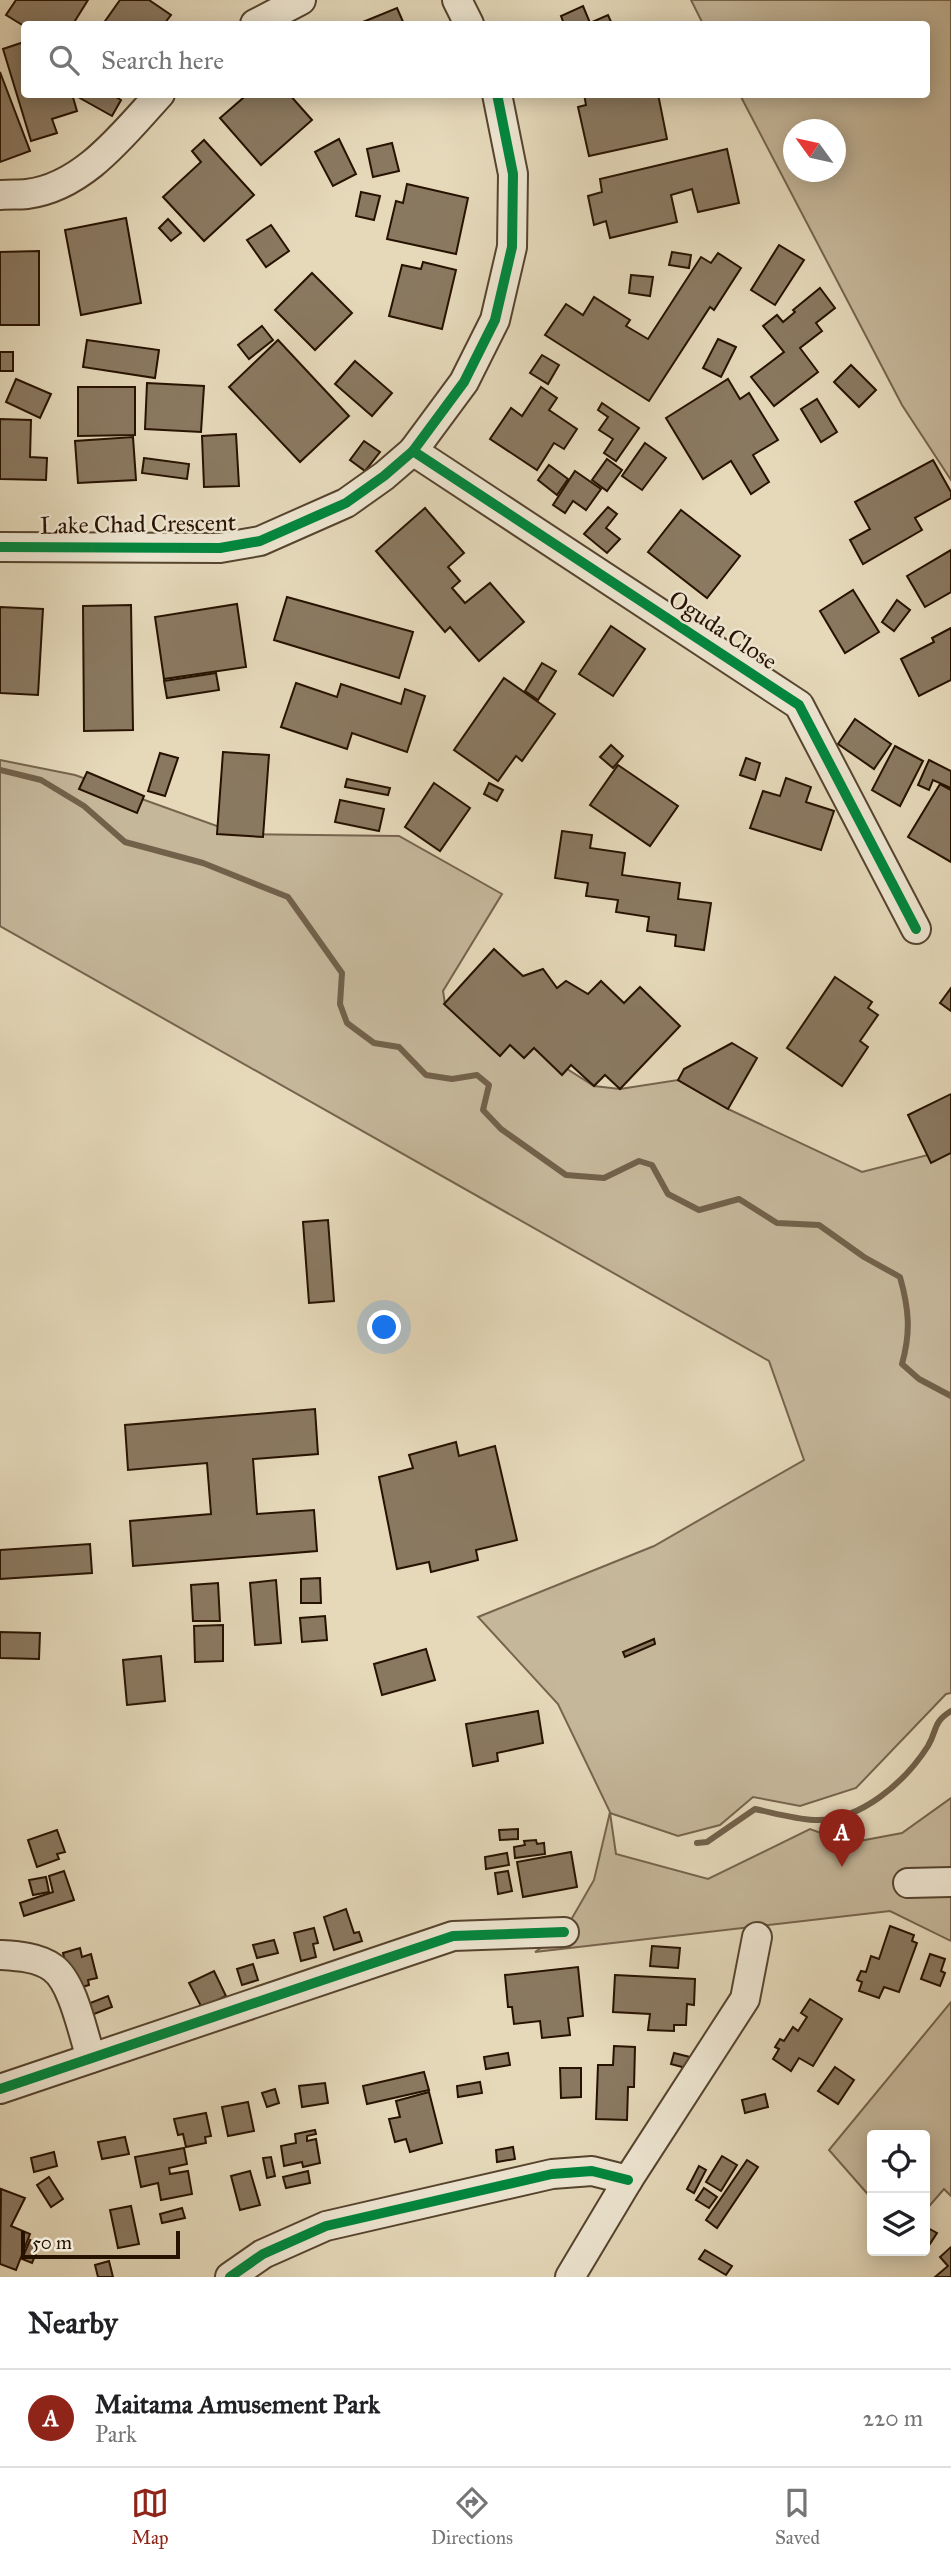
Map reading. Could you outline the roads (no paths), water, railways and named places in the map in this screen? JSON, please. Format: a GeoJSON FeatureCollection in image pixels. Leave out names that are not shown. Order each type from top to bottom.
{"type":"FeatureCollection","features":[{"type":"Feature","properties":{"kind":"street"},"geometry":{"type":"LineString","coordinates":[[261,21],[301,0]]}},
{"type":"Feature","properties":{"kind":"street"},"geometry":{"type":"LineString","coordinates":[[457,0],[468,21]]}},
{"type":"Feature","properties":{"kind":"street"},"geometry":{"type":"LineString","coordinates":[[0,195],[29,194],[69,179],[108,150],[156,98]]}},
{"type":"Feature","properties":{"kind":"street","name":"Lake Chad Crescent"},"geometry":{"type":"LineString","coordinates":[[0,547],[220,548],[260,541],[346,503],[413,452],[464,382],[495,320],[512,247],[513,174],[498,98]]}},
{"type":"Feature","properties":{"kind":"street","name":"Oguda Close"},"geometry":{"type":"LineString","coordinates":[[413,452],[799,705],[916,929]]}},
{"type":"Feature","properties":{"kind":"street"},"geometry":{"type":"LineString","coordinates":[[908,1882],[951,1882]]}},
{"type":"Feature","properties":{"kind":"street"},"geometry":{"type":"LineString","coordinates":[[0,2089],[453,1936],[564,1932]]}},
{"type":"Feature","properties":{"kind":"street"},"geometry":{"type":"LineString","coordinates":[[570,2277],[628,2180],[746,1999],[757,1937]]}},
{"type":"Feature","properties":{"kind":"street"},"geometry":{"type":"LineString","coordinates":[[0,1955],[36,1959],[52,1967],[64,1979],[91,2058]]}},
{"type":"Feature","properties":{"kind":"street"},"geometry":{"type":"LineString","coordinates":[[230,2277],[263,2254],[326,2226],[552,2174],[592,2171],[628,2180]]}},
{"type":"Feature","properties":{"kind":"waterway"},"geometry":{"type":"LineString","coordinates":[[0,770],[41,780],[84,806],[125,842],[203,863],[288,897],[342,973],[340,1004],[347,1023],[374,1043],[399,1047],[426,1075],[452,1079],[477,1075],[489,1085],[483,1110],[501,1129],[566,1175],[604,1178],[639,1161],[652,1165],[668,1194],[699,1210],[739,1199],[777,1223],[819,1225],[864,1257],[900,1277],[908,1320],[902,1364],[919,1379],[951,1396]]}},
{"type":"Feature","properties":{"kind":"waterway"},"geometry":{"type":"LineString","coordinates":[[697,1843],[707,1842],[755,1809],[814,1820],[831,1819],[864,1807],[894,1786],[907,1773],[928,1746],[938,1723],[951,1711]]}},
{"type":"Feature","properties":{"kind":"place","name":"Maitama Amusement Park"},"geometry":{"type":"Point","coordinates":[842,1867]}}]}
